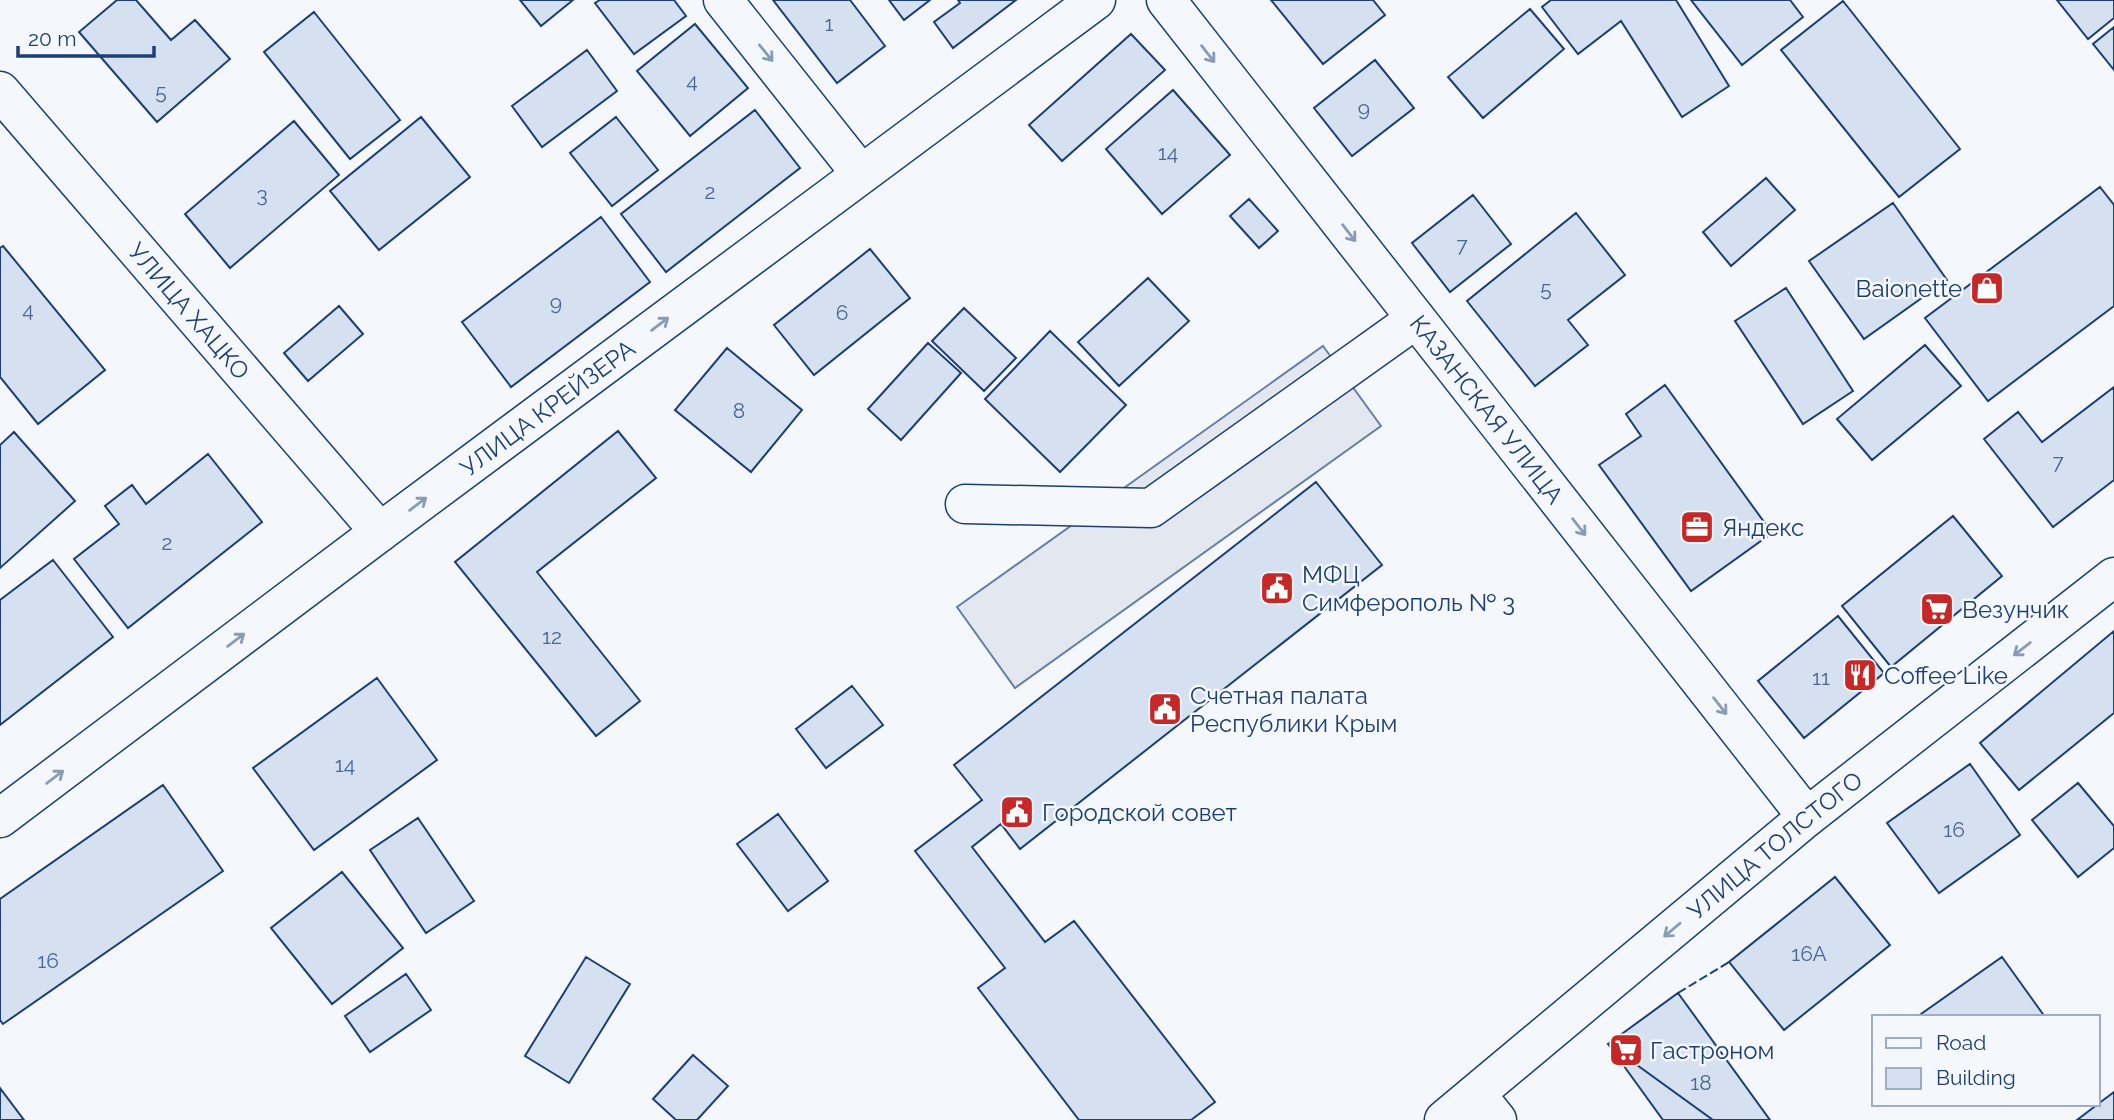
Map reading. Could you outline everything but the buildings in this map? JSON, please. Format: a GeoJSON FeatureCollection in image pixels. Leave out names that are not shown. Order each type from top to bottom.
{"type":"FeatureCollection","features":[{"type":"Feature","properties":{"kind":"street"},"geometry":{"type":"LineString","coordinates":[[723,0],[862,174]]}},
{"type":"Feature","properties":{"kind":"street","name":"УЛИЦА КРЕЙЗЕРА"},"geometry":{"type":"LineString","coordinates":[[0,818],[1096,0]]}},
{"type":"Feature","properties":{"kind":"street","name":"КАЗАНСКАЯ УЛИЦА"},"geometry":{"type":"LineString","coordinates":[[1166,0],[1807,817]]}},
{"type":"Feature","properties":{"kind":"street","name":"УЛИЦА ХАЦКО"},"geometry":{"type":"LineString","coordinates":[[0,91],[380,532]]}},
{"type":"Feature","properties":{"kind":"street"},"geometry":{"type":"LineString","coordinates":[[965,504],[1151,508],[1416,319]]}},
{"type":"Feature","properties":{"kind":"street","name":"УЛИЦА ТОЛСТОГО"},"geometry":{"type":"LineString","coordinates":[[1444,1120],[1487,1107],[1807,817],[2114,577]]}},
{"type":"Feature","properties":{"kind":"shaded area"},"geometry":{"type":"Polygon","coordinates":[[[1323,346],[1381,426],[1015,688],[957,607],[1323,346]]]}},
{"type":"Feature","properties":{"kind":"fence"},"geometry":{"type":"LineString","coordinates":[[1678,993],[1729,962]]}},
{"type":"Feature","properties":{"kind":"place","name":"Baionette"},"geometry":{"type":"Point","coordinates":[1987,288]}},
{"type":"Feature","properties":{"kind":"place","name":"Яндекс"},"geometry":{"type":"Point","coordinates":[1697,527]}},
{"type":"Feature","properties":{"kind":"place","name":"МФЦ Симферополь № 3"},"geometry":{"type":"Point","coordinates":[1277,588]}},
{"type":"Feature","properties":{"kind":"place","name":"Везунчик"},"geometry":{"type":"Point","coordinates":[1937,609]}},
{"type":"Feature","properties":{"kind":"place","name":"Coffee Like"},"geometry":{"type":"Point","coordinates":[1860,675]}},
{"type":"Feature","properties":{"kind":"place","name":"Счетная палата Республики Крым"},"geometry":{"type":"Point","coordinates":[1165,709]}},
{"type":"Feature","properties":{"kind":"place","name":"Городской совет"},"geometry":{"type":"Point","coordinates":[1017,812]}},
{"type":"Feature","properties":{"kind":"place","name":"Гастроном"},"geometry":{"type":"Point","coordinates":[1626,1050]}}]}
